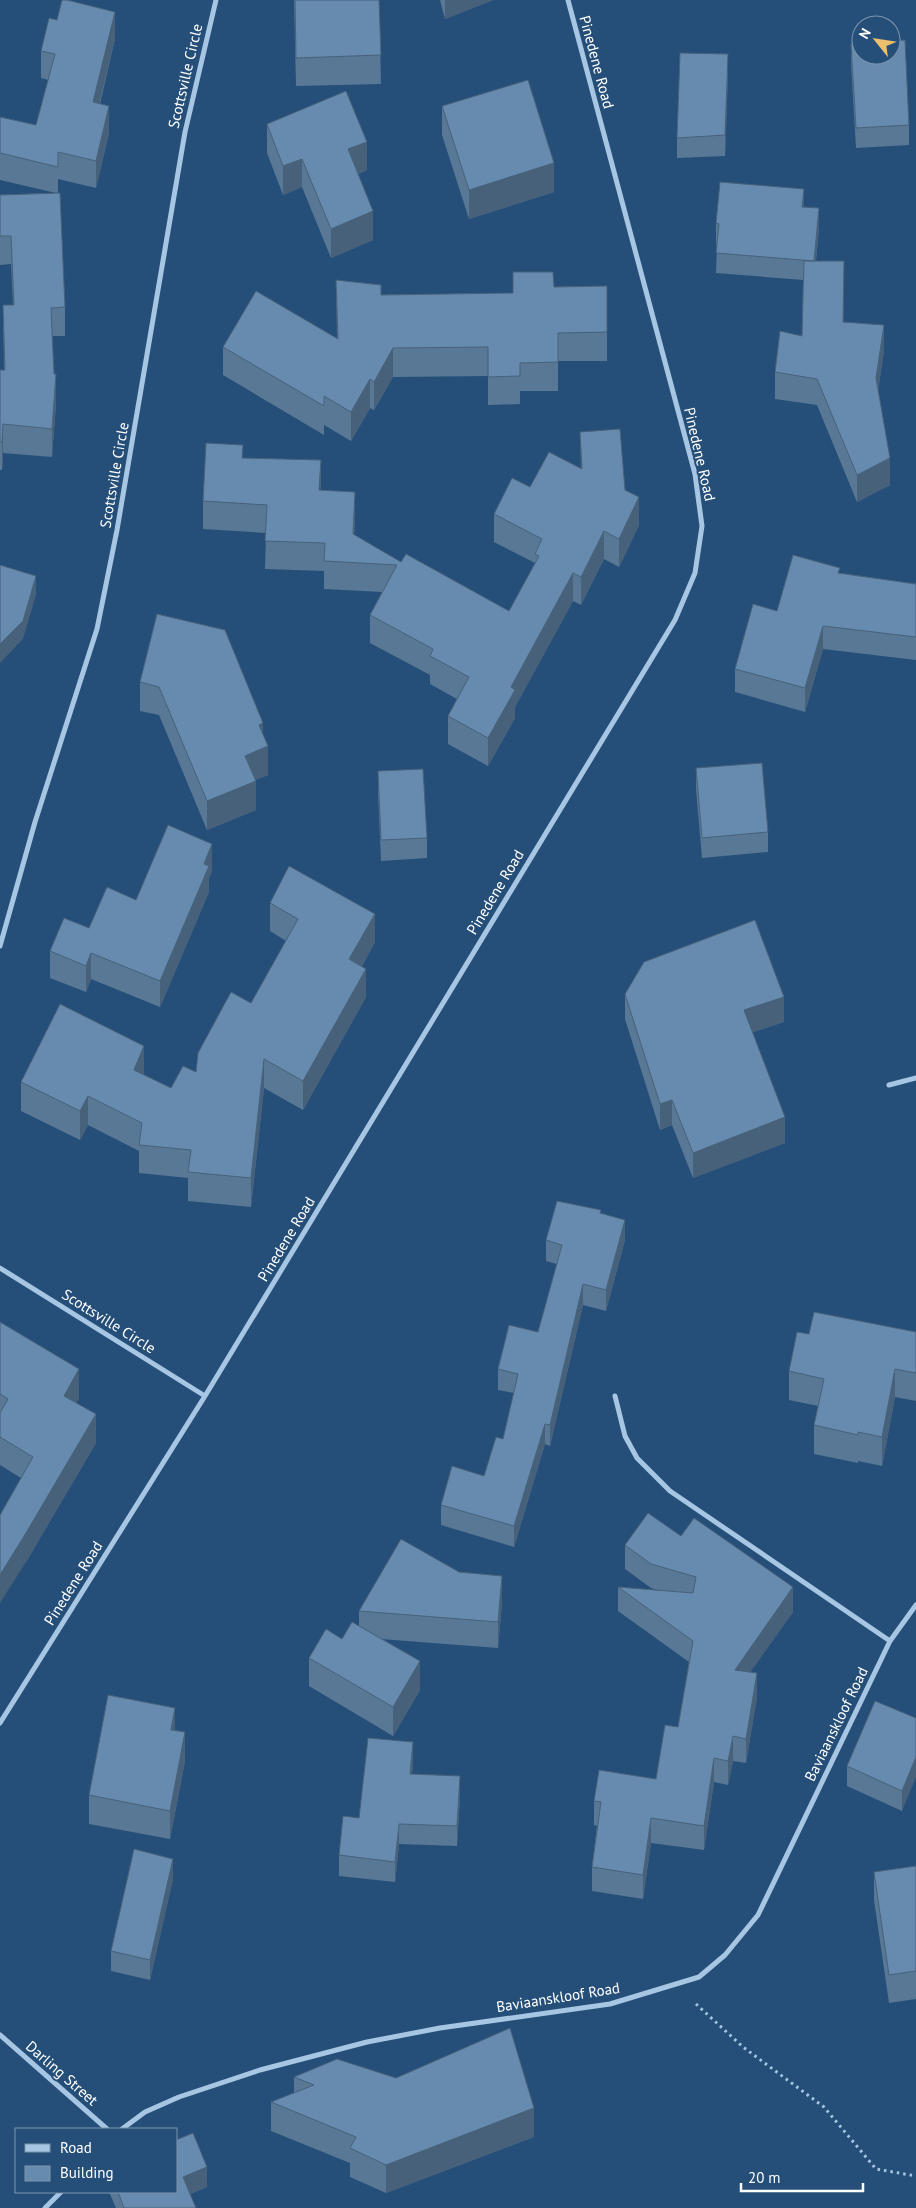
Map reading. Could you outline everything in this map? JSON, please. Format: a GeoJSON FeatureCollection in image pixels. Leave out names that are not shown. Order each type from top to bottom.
{"type":"FeatureCollection","features":[{"type":"Feature","properties":{"kind":"street","name":"Scottsville Circle"},"geometry":{"type":"LineString","coordinates":[[0,946],[35,822],[97,630],[117,530],[185,132],[216,0]]}},
{"type":"Feature","properties":{"kind":"street","name":"Pinedene Road"},"geometry":{"type":"LineString","coordinates":[[0,1723],[205,1396],[674,620],[695,572],[702,526],[695,474],[568,0]]}},
{"type":"Feature","properties":{"kind":"street"},"geometry":{"type":"LineString","coordinates":[[889,1085],[916,1078]]}},
{"type":"Feature","properties":{"kind":"street","name":"Scottsville Circle"},"geometry":{"type":"LineString","coordinates":[[0,1268],[205,1396]]}},
{"type":"Feature","properties":{"kind":"street"},"geometry":{"type":"LineString","coordinates":[[615,1396],[625,1436],[637,1458],[670,1490],[890,1641]]}},
{"type":"Feature","properties":{"kind":"street","name":"Baviaanskloof Road"},"geometry":{"type":"LineString","coordinates":[[123,2128],[145,2112],[179,2097],[260,2070],[367,2042],[403,2035],[610,2004],[674,1983],[699,1977],[725,1956],[758,1915],[890,1641],[916,1605]]}},
{"type":"Feature","properties":{"kind":"street","name":"Darling Street"},"geometry":{"type":"LineString","coordinates":[[0,2035],[106,2128]]}},
{"type":"Feature","properties":{"kind":"street"},"geometry":{"type":"LineString","coordinates":[[45,2208],[60,2193]]}},
{"type":"Feature","properties":{"kind":"path"},"geometry":{"type":"LineString","coordinates":[[674,1983],[743,2047],[824,2106],[876,2169],[916,2176]]}},
{"type":"Feature","properties":{"kind":"building"},"geometry":{"type":"Polygon","coordinates":[[[62,0],[115,12],[93,102],[109,106],[96,161],[58,152],[58,167],[0,153],[0,117],[36,125],[55,54],[41,51],[49,18],[57,20],[62,0]]]}},
{"type":"Feature","properties":{"kind":"building"},"geometry":{"type":"Polygon","coordinates":[[[295,0],[379,0],[381,55],[296,58],[295,0]]]}},
{"type":"Feature","properties":{"kind":"building"},"geometry":{"type":"Polygon","coordinates":[[[901,40],[905,40],[909,125],[856,128],[852,65],[901,65],[901,40]]]}},
{"type":"Feature","properties":{"kind":"building"},"geometry":{"type":"Polygon","coordinates":[[[680,53],[728,54],[725,135],[677,138],[680,53]]]}},
{"type":"Feature","properties":{"kind":"building"},"geometry":{"type":"Polygon","coordinates":[[[528,80],[554,163],[469,190],[442,106],[528,80]]]}},
{"type":"Feature","properties":{"kind":"building"},"geometry":{"type":"Polygon","coordinates":[[[346,91],[367,142],[348,149],[373,211],[331,229],[302,159],[283,166],[267,124],[346,91]]]}},
{"type":"Feature","properties":{"kind":"building"},"geometry":{"type":"Polygon","coordinates":[[[720,182],[804,189],[802,207],[819,208],[814,261],[716,253],[719,224],[716,223],[720,182]]]}},
{"type":"Feature","properties":{"kind":"building"},"geometry":{"type":"Polygon","coordinates":[[[60,193],[65,307],[51,308],[54,374],[56,374],[52,429],[3,424],[2,442],[0,442],[0,370],[5,370],[3,305],[14,305],[11,236],[0,236],[0,195],[60,193]]]}},
{"type":"Feature","properties":{"kind":"building"},"geometry":{"type":"Polygon","coordinates":[[[804,261],[844,261],[843,322],[884,325],[876,378],[890,458],[857,475],[817,379],[775,372],[780,331],[802,336],[804,261]]]}},
{"type":"Feature","properties":{"kind":"building"},"geometry":{"type":"Polygon","coordinates":[[[513,272],[553,272],[554,287],[607,286],[607,332],[558,333],[558,362],[520,363],[520,376],[488,377],[488,347],[393,348],[374,382],[370,379],[351,412],[324,396],[324,406],[223,347],[256,291],[338,339],[336,280],[381,285],[381,295],[513,293],[513,272]]]}},
{"type":"Feature","properties":{"kind":"building"},"geometry":{"type":"Polygon","coordinates":[[[620,429],[625,490],[639,497],[619,539],[604,531],[581,577],[573,573],[511,687],[515,690],[488,738],[448,716],[469,677],[430,656],[433,649],[370,615],[397,565],[324,561],[325,543],[265,541],[267,505],[203,501],[206,443],[243,445],[242,458],[321,460],[319,490],[355,492],[353,534],[401,562],[406,554],[509,611],[539,556],[535,554],[542,539],[494,514],[512,478],[530,487],[549,452],[582,469],[580,432],[620,429]]]}},
{"type":"Feature","properties":{"kind":"building"},"geometry":{"type":"Polygon","coordinates":[[[793,555],[840,568],[838,573],[916,584],[916,637],[823,626],[805,688],[735,669],[753,604],[777,611],[793,555]]]}},
{"type":"Feature","properties":{"kind":"building"},"geometry":{"type":"Polygon","coordinates":[[[0,565],[36,576],[23,621],[0,644],[0,565]]]}},
{"type":"Feature","properties":{"kind":"building"},"geometry":{"type":"Polygon","coordinates":[[[157,614],[225,630],[263,723],[259,725],[268,746],[245,756],[256,781],[207,801],[159,687],[140,682],[157,614]]]}},
{"type":"Feature","properties":{"kind":"building"},"geometry":{"type":"Polygon","coordinates":[[[762,763],[768,832],[702,838],[696,768],[762,763]]]}},
{"type":"Feature","properties":{"kind":"building"},"geometry":{"type":"Polygon","coordinates":[[[423,769],[427,838],[381,840],[378,771],[423,769]]]}},
{"type":"Feature","properties":{"kind":"building"},"geometry":{"type":"Polygon","coordinates":[[[168,825],[212,844],[204,864],[209,866],[160,981],[91,953],[86,966],[50,951],[64,918],[89,928],[107,887],[136,900],[168,825]]]}},
{"type":"Feature","properties":{"kind":"building"},"geometry":{"type":"Polygon","coordinates":[[[289,866],[375,914],[349,959],[366,969],[303,1081],[264,1059],[251,1178],[188,1172],[191,1150],[139,1145],[142,1123],[88,1096],[80,1111],[21,1082],[60,1004],[144,1046],[134,1070],[171,1088],[183,1066],[196,1072],[198,1053],[231,992],[251,1003],[298,919],[270,903],[289,866]]]}},
{"type":"Feature","properties":{"kind":"building"},"geometry":{"type":"Polygon","coordinates":[[[755,920],[784,997],[744,1010],[785,1117],[693,1153],[672,1100],[660,1104],[625,994],[644,962],[755,920]]]}},
{"type":"Feature","properties":{"kind":"building"},"geometry":{"type":"Polygon","coordinates":[[[557,1201],[601,1210],[600,1213],[625,1220],[606,1290],[583,1284],[550,1425],[545,1424],[514,1526],[441,1505],[452,1466],[484,1476],[496,1437],[503,1439],[518,1374],[498,1369],[509,1325],[538,1332],[562,1245],[546,1240],[557,1201]]]}},
{"type":"Feature","properties":{"kind":"building"},"geometry":{"type":"Polygon","coordinates":[[[814,1312],[916,1332],[916,1373],[895,1369],[882,1437],[858,1432],[858,1435],[814,1425],[824,1379],[789,1371],[797,1332],[809,1334],[814,1312]]]}},
{"type":"Feature","properties":{"kind":"building"},"geometry":{"type":"Polygon","coordinates":[[[0,1322],[79,1369],[64,1396],[96,1414],[0,1575],[0,1515],[33,1457],[0,1437],[0,1413],[8,1399],[0,1394],[0,1322]]]}},
{"type":"Feature","properties":{"kind":"building"},"geometry":{"type":"Polygon","coordinates":[[[648,1513],[681,1536],[694,1518],[793,1587],[735,1670],[757,1673],[746,1739],[733,1736],[728,1761],[714,1758],[704,1826],[651,1818],[643,1875],[592,1867],[601,1802],[594,1801],[599,1770],[656,1779],[665,1725],[678,1727],[693,1641],[618,1587],[693,1593],[696,1577],[651,1564],[625,1545],[648,1513]]]}},
{"type":"Feature","properties":{"kind":"building"},"geometry":{"type":"Polygon","coordinates":[[[401,1539],[459,1572],[502,1576],[498,1622],[359,1611],[401,1539]]]}},
{"type":"Feature","properties":{"kind":"building"},"geometry":{"type":"Polygon","coordinates":[[[352,1622],[420,1661],[393,1707],[309,1658],[326,1629],[342,1639],[352,1622]]]}},
{"type":"Feature","properties":{"kind":"building"},"geometry":{"type":"Polygon","coordinates":[[[108,1695],[175,1708],[171,1730],[185,1732],[170,1811],[89,1795],[108,1695]]]}},
{"type":"Feature","properties":{"kind":"building"},"geometry":{"type":"Polygon","coordinates":[[[875,1701],[916,1718],[916,1757],[902,1791],[847,1766],[875,1701]]]}},
{"type":"Feature","properties":{"kind":"building"},"geometry":{"type":"Polygon","coordinates":[[[368,1738],[413,1742],[410,1774],[460,1776],[457,1826],[399,1824],[395,1862],[339,1855],[343,1816],[359,1818],[368,1738]]]}},
{"type":"Feature","properties":{"kind":"building"},"geometry":{"type":"Polygon","coordinates":[[[134,1849],[173,1859],[150,1960],[111,1951],[134,1849]]]}},
{"type":"Feature","properties":{"kind":"building"},"geometry":{"type":"Polygon","coordinates":[[[916,1866],[916,1971],[889,1975],[874,1872],[916,1866]]]}},
{"type":"Feature","properties":{"kind":"building"},"geometry":{"type":"Polygon","coordinates":[[[510,2028],[534,2108],[386,2165],[350,2148],[356,2137],[271,2102],[314,2085],[294,2077],[337,2059],[396,2078],[510,2028]]]}},
{"type":"Feature","properties":{"kind":"building"},"geometry":{"type":"Polygon","coordinates":[[[193,2133],[207,2167],[183,2177],[196,2208],[124,2208],[118,2193],[178,2193],[178,2139],[193,2133]]]}}]}
